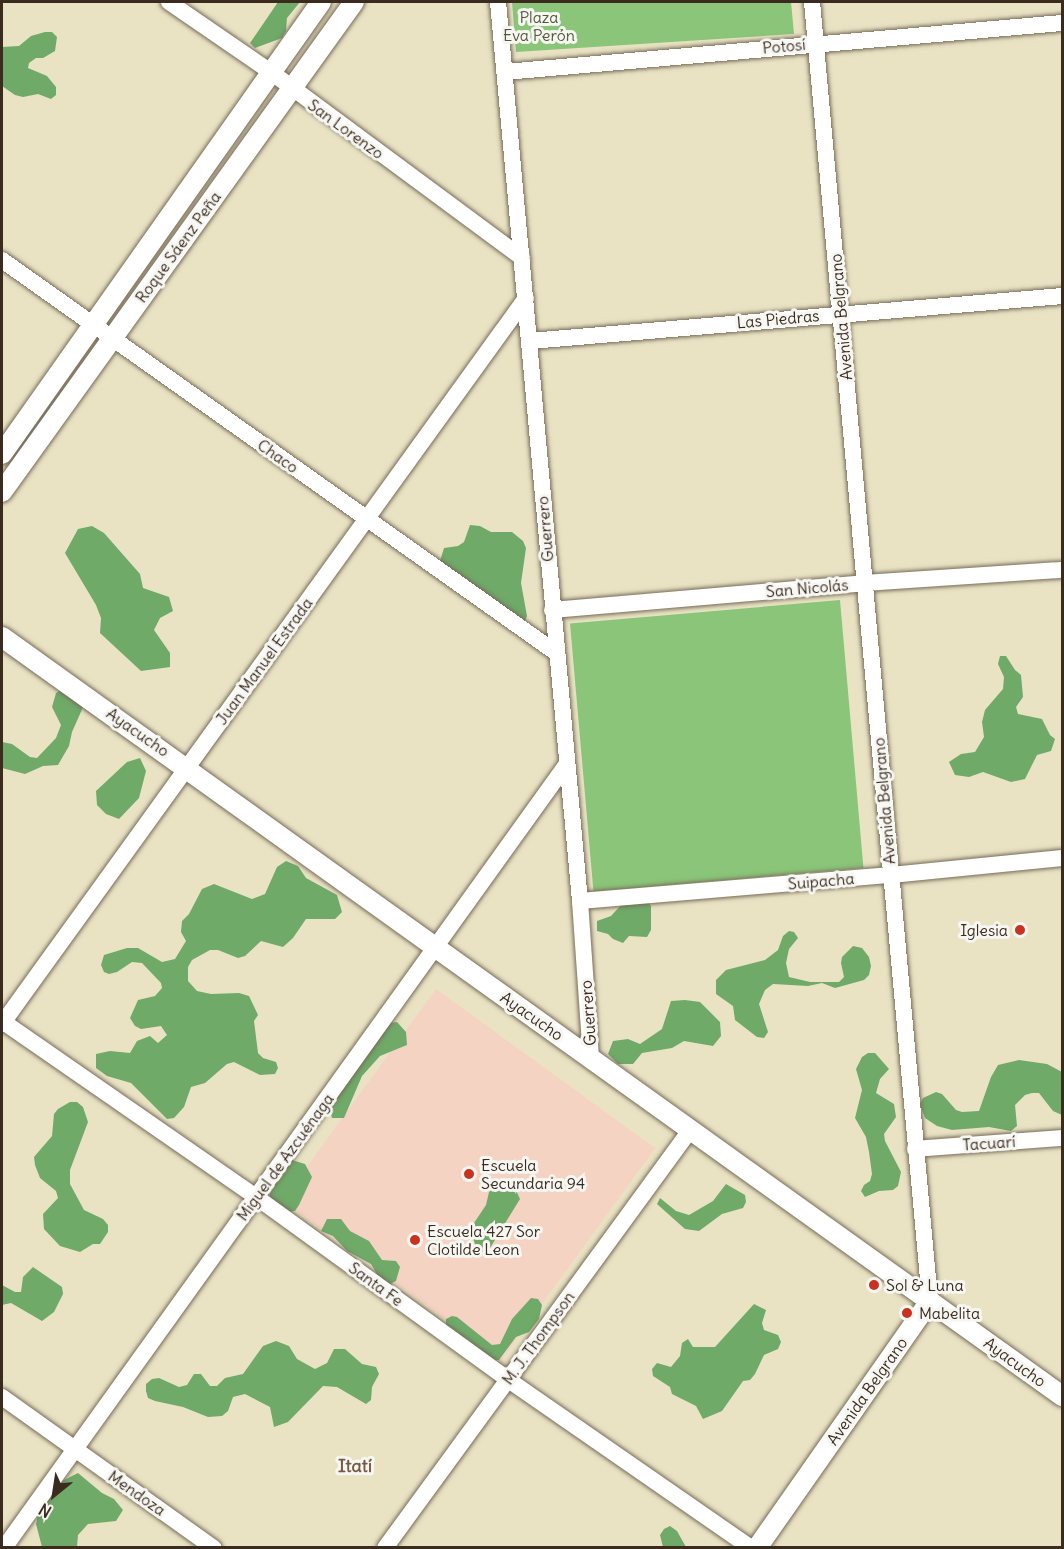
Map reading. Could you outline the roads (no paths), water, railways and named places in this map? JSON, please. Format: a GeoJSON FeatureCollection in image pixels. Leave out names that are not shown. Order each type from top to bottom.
{"type":"FeatureCollection","features":[{"type":"Feature","properties":{"kind":"street","name":"San Lorenzo"},"geometry":{"type":"LineString","coordinates":[[170,2],[271,72],[522,258]]}},
{"type":"Feature","properties":{"kind":"street","name":"Roque Sáenz Peña"},"geometry":{"type":"LineString","coordinates":[[2,454],[321,2]]}},
{"type":"Feature","properties":{"kind":"street","name":"Roque Sáenz Peña"},"geometry":{"type":"LineString","coordinates":[[2,492],[354,2]]}},
{"type":"Feature","properties":{"kind":"street","name":"Guerrero"},"geometry":{"type":"LineString","coordinates":[[498,2],[530,340],[555,652],[580,901],[591,1057]]}},
{"type":"Feature","properties":{"kind":"street","name":"Avenida Belgrano"},"geometry":{"type":"LineString","coordinates":[[757,1548],[930,1301],[812,2]]}},
{"type":"Feature","properties":{"kind":"street","name":"Potosí"},"geometry":{"type":"LineString","coordinates":[[505,72],[1062,23]]}},
{"type":"Feature","properties":{"kind":"street","name":"Chaco"},"geometry":{"type":"LineString","coordinates":[[2,260],[555,652]]}},
{"type":"Feature","properties":{"kind":"street","name":"Las Piedras"},"geometry":{"type":"LineString","coordinates":[[530,340],[1062,296]]}},
{"type":"Feature","properties":{"kind":"street","name":"Juan Manuel Estrada"},"geometry":{"type":"LineString","coordinates":[[2,1023],[526,298]]}},
{"type":"Feature","properties":{"kind":"street","name":"San Nicolás"},"geometry":{"type":"LineString","coordinates":[[552,610],[864,583],[1062,570]]}},
{"type":"Feature","properties":{"kind":"street","name":"Ayacucho"},"geometry":{"type":"LineString","coordinates":[[2,637],[187,767],[435,948],[591,1057],[1062,1396]]}},
{"type":"Feature","properties":{"kind":"street","name":"Miguel de Azcuénaga"},"geometry":{"type":"LineString","coordinates":[[4,1548],[566,765]]}},
{"type":"Feature","properties":{"kind":"street","name":"Suipacha"},"geometry":{"type":"LineString","coordinates":[[580,901],[1062,858]]}},
{"type":"Feature","properties":{"kind":"street","name":"Santa Fe"},"geometry":{"type":"LineString","coordinates":[[2,1023],[256,1197],[507,1379],[751,1548]]}},
{"type":"Feature","properties":{"kind":"street","name":"M. J. Thompson"},"geometry":{"type":"LineString","coordinates":[[385,1548],[691,1129]]}},
{"type":"Feature","properties":{"kind":"street","name":"Tacuarí"},"geometry":{"type":"LineString","coordinates":[[915,1149],[1062,1138]]}},
{"type":"Feature","properties":{"kind":"street","name":"Mendoza"},"geometry":{"type":"LineString","coordinates":[[2,1397],[214,1548]]}},
{"type":"Feature","properties":{"kind":"place","name":"Iglesia"},"geometry":{"type":"Point","coordinates":[1020,930]}},
{"type":"Feature","properties":{"kind":"place","name":"Escuela Secundaria 94"},"geometry":{"type":"Point","coordinates":[469,1174]}},
{"type":"Feature","properties":{"kind":"place","name":"Escuela 427 Sor Clotilde Leon"},"geometry":{"type":"Point","coordinates":[415,1240]}},
{"type":"Feature","properties":{"kind":"place","name":"Sol & Luna"},"geometry":{"type":"Point","coordinates":[874,1285]}},
{"type":"Feature","properties":{"kind":"place","name":"Mabelita"},"geometry":{"type":"Point","coordinates":[907,1313]}},
{"type":"Feature","properties":{"kind":"district","name":"Itatí"},"geometry":{"type":"Point","coordinates":[355,1466]}},
{"type":"Feature","properties":{"kind":"park label","name":"Plaza Eva Perón"},"geometry":{"type":"Point","coordinates":[539,26]}}]}
